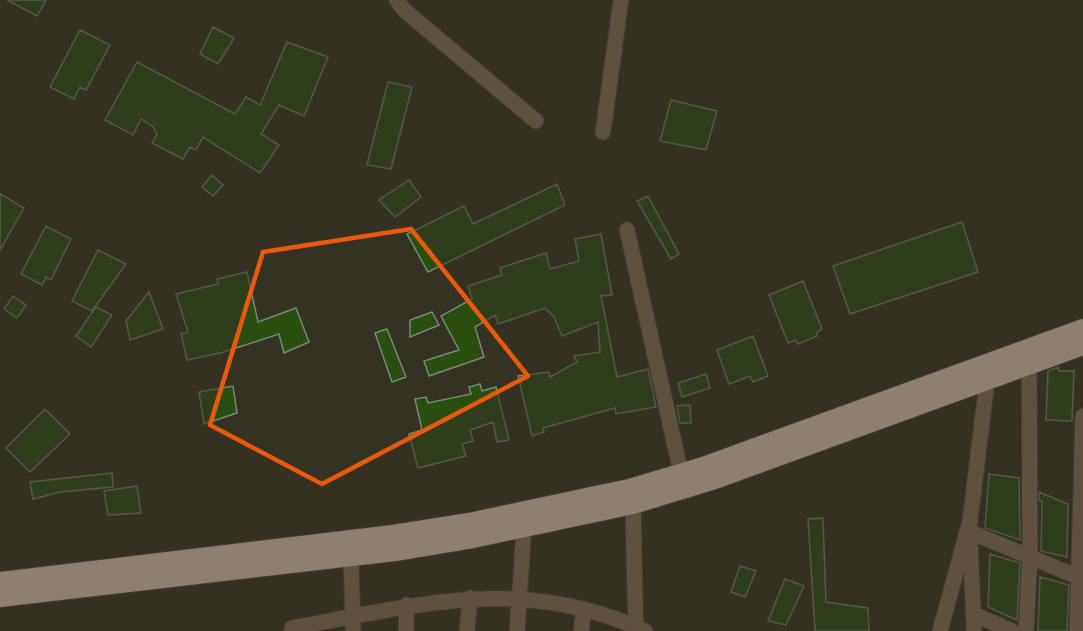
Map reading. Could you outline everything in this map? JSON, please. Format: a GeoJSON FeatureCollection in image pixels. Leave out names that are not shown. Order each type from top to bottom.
{"type":"FeatureCollection","features":[{"type":"Feature","properties":{"kind":"highway"},"geometry":{"type":"LineString","coordinates":[[0,581],[415,531],[470,522],[629,488],[681,473],[1083,328]]}},
{"type":"Feature","properties":{"kind":"highway"},"geometry":{"type":"LineString","coordinates":[[0,598],[351,557],[472,539],[633,506],[712,482],[1083,346]]}},
{"type":"Feature","properties":{"kind":"street"},"geometry":{"type":"LineString","coordinates":[[397,0],[404,10],[536,121]]}},
{"type":"Feature","properties":{"kind":"street"},"geometry":{"type":"LineString","coordinates":[[603,132],[621,0]]}},
{"type":"Feature","properties":{"kind":"street"},"geometry":{"type":"LineString","coordinates":[[627,230],[681,473]]}},
{"type":"Feature","properties":{"kind":"street"},"geometry":{"type":"LineString","coordinates":[[1026,631],[1030,555],[1029,366]]}},
{"type":"Feature","properties":{"kind":"street"},"geometry":{"type":"LineString","coordinates":[[974,631],[970,526],[987,381]]}},
{"type":"Feature","properties":{"kind":"street"},"geometry":{"type":"LineString","coordinates":[[1077,631],[1081,578],[1083,416]]}},
{"type":"Feature","properties":{"kind":"street"},"geometry":{"type":"LineString","coordinates":[[292,631],[292,628],[353,624],[407,605],[470,598],[518,597],[584,609],[639,630],[633,506]]}},
{"type":"Feature","properties":{"kind":"street"},"geometry":{"type":"LineString","coordinates":[[970,526],[1081,578]]}},
{"type":"Feature","properties":{"kind":"street"},"geometry":{"type":"LineString","coordinates":[[940,631],[970,526]]}},
{"type":"Feature","properties":{"kind":"street"},"geometry":{"type":"LineString","coordinates":[[516,631],[524,528]]}},
{"type":"Feature","properties":{"kind":"street"},"geometry":{"type":"LineString","coordinates":[[351,557],[353,624]]}},
{"type":"Feature","properties":{"kind":"street"},"geometry":{"type":"LineString","coordinates":[[467,631],[470,598]]}},
{"type":"Feature","properties":{"kind":"street"},"geometry":{"type":"LineString","coordinates":[[406,631],[407,605]]}},
{"type":"Feature","properties":{"kind":"street"},"geometry":{"type":"LineString","coordinates":[[581,631],[584,609]]}},
{"type":"Feature","properties":{"kind":"street"},"geometry":{"type":"LineString","coordinates":[[973,614],[1012,631]]}},
{"type":"Feature","properties":{"kind":"highlighted area"},"geometry":{"type":"Polygon","coordinates":[[[411,229],[528,376],[322,484],[210,425],[263,252],[411,229]]]}},
{"type":"Feature","properties":{"kind":"building"},"geometry":{"type":"Polygon","coordinates":[[[7,0],[46,0],[37,16],[7,0]]]}},
{"type":"Feature","properties":{"kind":"building"},"geometry":{"type":"Polygon","coordinates":[[[213,27],[234,38],[218,64],[200,54],[213,27]]]}},
{"type":"Feature","properties":{"kind":"building"},"geometry":{"type":"Polygon","coordinates":[[[80,30],[110,45],[86,90],[80,87],[74,99],[50,87],[80,30]]]}},
{"type":"Feature","properties":{"kind":"building"},"geometry":{"type":"Polygon","coordinates":[[[287,42],[328,57],[304,116],[279,105],[261,134],[279,145],[260,173],[203,137],[196,150],[190,147],[183,159],[152,143],[157,134],[153,127],[141,119],[133,135],[105,120],[137,62],[235,114],[246,97],[260,105],[287,42]]]}},
{"type":"Feature","properties":{"kind":"building"},"geometry":{"type":"Polygon","coordinates":[[[388,82],[412,87],[391,169],[367,165],[388,82]]]}},
{"type":"Feature","properties":{"kind":"building"},"geometry":{"type":"Polygon","coordinates":[[[671,100],[717,111],[706,150],[660,141],[671,100]]]}},
{"type":"Feature","properties":{"kind":"building"},"geometry":{"type":"Polygon","coordinates":[[[212,175],[223,185],[213,196],[202,187],[212,175]]]}},
{"type":"Feature","properties":{"kind":"building"},"geometry":{"type":"Polygon","coordinates":[[[409,180],[421,197],[395,217],[379,200],[409,180]]]}},
{"type":"Feature","properties":{"kind":"building"},"geometry":{"type":"Polygon","coordinates":[[[557,184],[565,205],[428,272],[407,234],[464,206],[473,224],[557,184]]]}},
{"type":"Feature","properties":{"kind":"building"},"geometry":{"type":"Polygon","coordinates":[[[0,194],[24,208],[0,250],[0,194]]]}},
{"type":"Feature","properties":{"kind":"building"},"geometry":{"type":"Polygon","coordinates":[[[648,196],[679,254],[671,259],[637,201],[648,196]]]}},
{"type":"Feature","properties":{"kind":"building"},"geometry":{"type":"Polygon","coordinates":[[[962,222],[978,272],[850,314],[833,266],[962,222]]]}},
{"type":"Feature","properties":{"kind":"building"},"geometry":{"type":"Polygon","coordinates":[[[46,226],[71,239],[51,280],[46,277],[42,285],[21,274],[46,226]]]}},
{"type":"Feature","properties":{"kind":"building"},"geometry":{"type":"Polygon","coordinates":[[[601,234],[612,295],[601,296],[617,377],[648,369],[656,407],[616,414],[615,408],[543,428],[544,432],[532,436],[518,376],[549,372],[550,377],[577,362],[574,356],[600,352],[598,322],[562,336],[554,317],[545,308],[498,324],[495,315],[475,327],[484,357],[429,376],[424,361],[459,350],[441,316],[472,299],[468,286],[502,275],[500,268],[546,253],[550,269],[579,261],[575,239],[601,234]]]}},
{"type":"Feature","properties":{"kind":"building"},"geometry":{"type":"Polygon","coordinates":[[[98,250],[126,264],[92,311],[72,301],[98,250]]]}},
{"type":"Feature","properties":{"kind":"building"},"geometry":{"type":"Polygon","coordinates":[[[247,272],[258,322],[296,308],[309,342],[284,353],[279,334],[224,352],[187,360],[181,334],[188,332],[176,294],[218,284],[217,279],[247,272]]]}},
{"type":"Feature","properties":{"kind":"building"},"geometry":{"type":"Polygon","coordinates":[[[803,281],[822,329],[817,332],[817,336],[798,344],[796,340],[788,343],[769,295],[803,281]]]}},
{"type":"Feature","properties":{"kind":"building"},"geometry":{"type":"Polygon","coordinates":[[[149,292],[163,329],[130,340],[126,321],[149,292]]]}},
{"type":"Feature","properties":{"kind":"building"},"geometry":{"type":"Polygon","coordinates":[[[13,296],[26,305],[17,318],[4,309],[13,296]]]}},
{"type":"Feature","properties":{"kind":"building"},"geometry":{"type":"Polygon","coordinates":[[[96,307],[112,315],[91,347],[76,336],[96,307]]]}},
{"type":"Feature","properties":{"kind":"building"},"geometry":{"type":"Polygon","coordinates":[[[432,312],[439,325],[410,337],[410,320],[432,312]]]}},
{"type":"Feature","properties":{"kind":"building"},"geometry":{"type":"Polygon","coordinates":[[[387,329],[406,377],[392,382],[375,333],[387,329]]]}},
{"type":"Feature","properties":{"kind":"building"},"geometry":{"type":"Polygon","coordinates":[[[753,336],[768,376],[753,382],[750,376],[729,384],[717,350],[753,336]]]}},
{"type":"Feature","properties":{"kind":"building"},"geometry":{"type":"Polygon","coordinates":[[[1058,367],[1059,371],[1074,371],[1072,421],[1046,420],[1048,371],[1058,367]]]}},
{"type":"Feature","properties":{"kind":"building"},"geometry":{"type":"Polygon","coordinates":[[[706,374],[710,388],[682,397],[678,383],[706,374]]]}},
{"type":"Feature","properties":{"kind":"building"},"geometry":{"type":"Polygon","coordinates":[[[480,384],[482,391],[496,387],[509,440],[497,442],[493,422],[470,430],[473,441],[462,444],[466,456],[418,468],[409,434],[422,430],[415,399],[426,397],[428,403],[471,394],[469,387],[480,384]]]}},
{"type":"Feature","properties":{"kind":"building"},"geometry":{"type":"Polygon","coordinates":[[[233,386],[237,413],[204,424],[199,392],[233,386]]]}},
{"type":"Feature","properties":{"kind":"building"},"geometry":{"type":"Polygon","coordinates":[[[690,405],[691,423],[680,423],[677,406],[690,405]]]}},
{"type":"Feature","properties":{"kind":"building"},"geometry":{"type":"Polygon","coordinates":[[[45,409],[70,434],[30,472],[6,448],[45,409]]]}},
{"type":"Feature","properties":{"kind":"building"},"geometry":{"type":"Polygon","coordinates":[[[112,473],[113,487],[60,492],[33,499],[30,482],[112,473]]]}},
{"type":"Feature","properties":{"kind":"building"},"geometry":{"type":"Polygon","coordinates":[[[989,474],[1019,478],[1020,540],[985,528],[989,474]]]}},
{"type":"Feature","properties":{"kind":"building"},"geometry":{"type":"Polygon","coordinates":[[[137,486],[141,513],[108,515],[104,491],[137,486]]]}},
{"type":"Feature","properties":{"kind":"building"},"geometry":{"type":"Polygon","coordinates":[[[1039,492],[1068,504],[1067,557],[1041,551],[1042,501],[1039,501],[1039,492]]]}},
{"type":"Feature","properties":{"kind":"building"},"geometry":{"type":"Polygon","coordinates":[[[823,518],[826,602],[868,608],[869,631],[815,631],[808,519],[823,518]]]}},
{"type":"Feature","properties":{"kind":"building"},"geometry":{"type":"Polygon","coordinates":[[[990,554],[1020,563],[1017,620],[988,607],[990,554]]]}},
{"type":"Feature","properties":{"kind":"building"},"geometry":{"type":"Polygon","coordinates":[[[740,566],[756,571],[745,597],[731,592],[740,566]]]}},
{"type":"Feature","properties":{"kind":"building"},"geometry":{"type":"Polygon","coordinates":[[[1040,577],[1069,585],[1067,631],[1038,631],[1040,577]]]}},
{"type":"Feature","properties":{"kind":"building"},"geometry":{"type":"Polygon","coordinates":[[[785,579],[804,586],[786,625],[768,621],[785,579]]]}}]}
